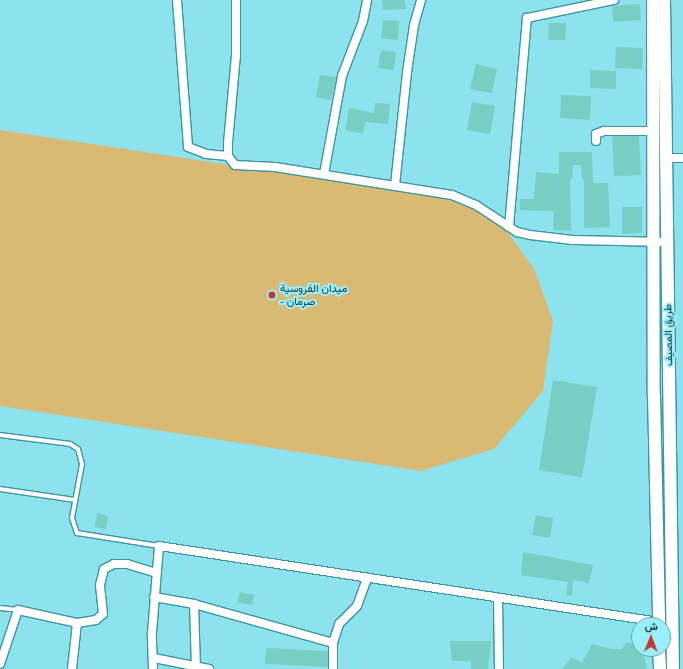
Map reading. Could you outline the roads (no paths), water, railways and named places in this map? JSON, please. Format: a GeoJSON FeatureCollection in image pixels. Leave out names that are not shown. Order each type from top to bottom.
{"type":"FeatureCollection","features":[{"type":"Feature","properties":{"kind":"main road","name":"طريق المصيف"},"geometry":{"type":"LineString","coordinates":[[653,0],[654,243],[659,617]]}},
{"type":"Feature","properties":{"kind":"main road","name":"طريق المصيف"},"geometry":{"type":"LineString","coordinates":[[664,0],[673,669]]}},
{"type":"Feature","properties":{"kind":"main road"},"geometry":{"type":"LineString","coordinates":[[659,657],[660,669]]}},
{"type":"Feature","properties":{"kind":"street"},"geometry":{"type":"LineString","coordinates":[[177,0],[188,147],[206,154],[228,156]]}},
{"type":"Feature","properties":{"kind":"street"},"geometry":{"type":"LineString","coordinates":[[236,0],[236,55],[228,122],[228,156],[232,163],[240,166],[275,167],[324,174],[452,195],[476,205],[509,227],[530,235],[573,240],[654,243],[667,242]]}},
{"type":"Feature","properties":{"kind":"street"},"geometry":{"type":"LineString","coordinates":[[324,174],[342,76],[363,21],[367,0]]}},
{"type":"Feature","properties":{"kind":"street"},"geometry":{"type":"LineString","coordinates":[[395,185],[408,64],[421,0]]}},
{"type":"Feature","properties":{"kind":"street"},"geometry":{"type":"LineString","coordinates":[[509,227],[527,18],[539,14],[614,0]]}},
{"type":"Feature","properties":{"kind":"street"},"geometry":{"type":"LineString","coordinates":[[596,142],[596,134],[604,131],[654,131]]}},
{"type":"Feature","properties":{"kind":"street"},"geometry":{"type":"LineString","coordinates":[[666,158],[683,158]]}},
{"type":"Feature","properties":{"kind":"street"},"geometry":{"type":"LineString","coordinates":[[153,669],[154,597],[159,546],[631,619]]}},
{"type":"Feature","properties":{"kind":"street"},"geometry":{"type":"LineString","coordinates":[[0,664],[18,610],[77,623],[96,620],[103,614],[100,585],[104,569],[114,564],[127,564],[156,573]]}},
{"type":"Feature","properties":{"kind":"street"},"geometry":{"type":"LineString","coordinates":[[333,669],[333,643],[339,624],[357,606],[367,578]]}},
{"type":"Feature","properties":{"kind":"street"},"geometry":{"type":"LineString","coordinates":[[154,597],[194,604],[333,643]]}},
{"type":"Feature","properties":{"kind":"street"},"geometry":{"type":"LineString","coordinates":[[498,598],[499,669]]}},
{"type":"Feature","properties":{"kind":"street"},"geometry":{"type":"LineString","coordinates":[[194,604],[196,666]]}},
{"type":"Feature","properties":{"kind":"street"},"geometry":{"type":"LineString","coordinates":[[72,669],[77,623]]}},
{"type":"Feature","properties":{"kind":"street"},"geometry":{"type":"LineString","coordinates":[[154,658],[209,669]]}},
{"type":"Feature","properties":{"kind":"lane"},"geometry":{"type":"LineString","coordinates":[[0,434],[70,444],[78,449],[82,458],[72,523],[77,534],[159,546]]}},
{"type":"Feature","properties":{"kind":"lane"},"geometry":{"type":"LineString","coordinates":[[0,489],[76,500]]}},
{"type":"Feature","properties":{"kind":"lane"},"geometry":{"type":"LineString","coordinates":[[0,608],[18,610]]}},
{"type":"Feature","properties":{"kind":"place","name":"ميدان الفروسية - صرمان"},"geometry":{"type":"Point","coordinates":[272,295]}}]}
